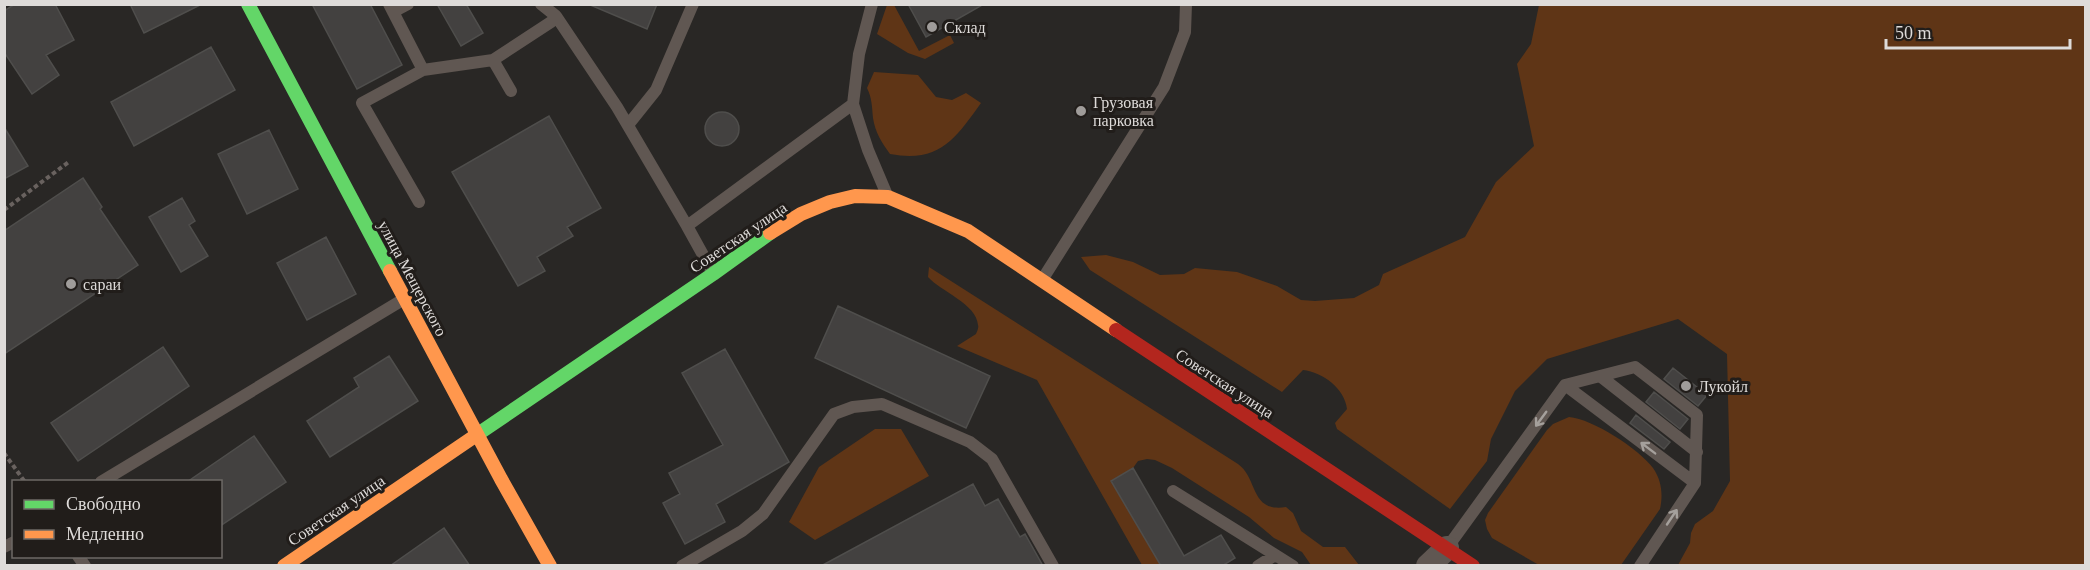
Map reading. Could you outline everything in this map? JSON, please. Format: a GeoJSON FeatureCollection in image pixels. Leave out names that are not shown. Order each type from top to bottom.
{"type":"FeatureCollection","features":[{"type":"Feature","properties":{"kind":"main road","name":"улица Мещерского"},"geometry":{"type":"LineString","coordinates":[[248,4],[550,566]]}},
{"type":"Feature","properties":{"kind":"main road","name":"Советская улица"},"geometry":{"type":"LineString","coordinates":[[284,566],[713,274],[763,237],[801,214],[830,202],[855,196],[888,197],[968,231],[1473,566]]}},
{"type":"Feature","properties":{"kind":"street"},"geometry":{"type":"LineString","coordinates":[[1428,566],[1447,548]]}},
{"type":"Feature","properties":{"kind":"lane"},"geometry":{"type":"LineString","coordinates":[[408,4],[391,8],[423,70]]}},
{"type":"Feature","properties":{"kind":"lane"},"geometry":{"type":"LineString","coordinates":[[541,4],[556,16],[628,125],[713,274]]}},
{"type":"Feature","properties":{"kind":"lane"},"geometry":{"type":"LineString","coordinates":[[628,125],[656,90],[693,4]]}},
{"type":"Feature","properties":{"kind":"lane"},"geometry":{"type":"LineString","coordinates":[[872,4],[859,54],[853,104],[868,150],[888,197]]}},
{"type":"Feature","properties":{"kind":"lane"},"geometry":{"type":"LineString","coordinates":[[1041,281],[1164,87],[1185,32],[1186,4]]}},
{"type":"Feature","properties":{"kind":"lane"},"geometry":{"type":"LineString","coordinates":[[418,202],[362,103],[423,70],[493,60],[551,22],[556,16]]}},
{"type":"Feature","properties":{"kind":"lane"},"geometry":{"type":"LineString","coordinates":[[493,60],[511,91]]}},
{"type":"Feature","properties":{"kind":"lane"},"geometry":{"type":"LineString","coordinates":[[687,226],[853,104]]}},
{"type":"Feature","properties":{"kind":"lane"},"geometry":{"type":"LineString","coordinates":[[104,480],[405,298]]}},
{"type":"Feature","properties":{"kind":"lane"},"geometry":{"type":"LineString","coordinates":[[1447,548],[1565,385],[1635,368],[1697,415],[1695,483],[1640,566]]}},
{"type":"Feature","properties":{"kind":"lane"},"geometry":{"type":"LineString","coordinates":[[1600,376],[1697,452]]}},
{"type":"Feature","properties":{"kind":"lane"},"geometry":{"type":"LineString","coordinates":[[1565,385],[1695,483]]}},
{"type":"Feature","properties":{"kind":"lane"},"geometry":{"type":"LineString","coordinates":[[682,566],[742,531],[763,514],[834,414],[853,407],[882,404],[970,442],[992,459],[1053,566]]}},
{"type":"Feature","properties":{"kind":"lane"},"geometry":{"type":"LineString","coordinates":[[1173,491],[1293,566]]}},
{"type":"Feature","properties":{"kind":"lane"},"geometry":{"type":"LineString","coordinates":[[1258,566],[1275,555]]}},
{"type":"Feature","properties":{"kind":"path"},"geometry":{"type":"LineString","coordinates":[[4,210],[70,161]]}},
{"type":"Feature","properties":{"kind":"path"},"geometry":{"type":"LineString","coordinates":[[4,453],[23,480]]}},
{"type":"Feature","properties":{"kind":"shaded area"},"geometry":{"type":"Polygon","coordinates":[[[887,5],[894,5],[919,51],[950,35],[954,43],[925,59],[908,53],[877,34],[887,5]]]}},
{"type":"Feature","properties":{"kind":"shaded area"},"geometry":{"type":"Polygon","coordinates":[[[1539,5],[2085,5],[2085,565],[1678,565],[1690,543],[1695,524],[1713,511],[1730,481],[1727,354],[1678,319],[1547,359],[1515,391],[1491,439],[1487,461],[1450,509],[1337,429],[1335,423],[1347,409],[1342,395],[1325,378],[1303,370],[1282,392],[1090,270],[1081,257],[1106,255],[1133,262],[1160,275],[1184,274],[1195,268],[1237,272],[1277,286],[1301,300],[1354,298],[1379,285],[1383,274],[1465,237],[1496,182],[1534,146],[1517,64],[1531,44],[1539,5]]]}},
{"type":"Feature","properties":{"kind":"shaded area"},"geometry":{"type":"Polygon","coordinates":[[[874,72],[918,75],[936,97],[952,100],[966,93],[981,103],[954,137],[934,151],[922,155],[890,154],[875,128],[867,88],[874,72]]]}},
{"type":"Feature","properties":{"kind":"shaded area"},"geometry":{"type":"Polygon","coordinates":[[[929,267],[1238,464],[1249,477],[1260,500],[1266,505],[1286,507],[1293,513],[1301,531],[1323,547],[1345,547],[1359,565],[1311,565],[1302,552],[1274,538],[1249,517],[1172,468],[1147,459],[1138,461],[1133,468],[1161,565],[1142,565],[1037,380],[957,346],[976,334],[978,327],[976,317],[965,304],[928,277],[929,267]]]}},
{"type":"Feature","properties":{"kind":"shaded area"},"geometry":{"type":"Polygon","coordinates":[[[1569,417],[1590,423],[1627,444],[1653,468],[1660,483],[1660,509],[1621,565],[1539,565],[1492,538],[1487,529],[1485,520],[1488,513],[1547,430],[1553,424],[1569,417]]]}},
{"type":"Feature","properties":{"kind":"shaded area"},"geometry":{"type":"Polygon","coordinates":[[[875,429],[901,429],[929,476],[815,540],[789,522],[819,467],[875,429]]]}},
{"type":"Feature","properties":{"kind":"building"},"geometry":{"type":"Polygon","coordinates":[[[15,4],[55,4],[74,40],[46,55],[59,75],[32,94],[4,52],[4,11],[15,4]]]}},
{"type":"Feature","properties":{"kind":"building"},"geometry":{"type":"Polygon","coordinates":[[[130,4],[202,4],[144,33],[130,4]]]}},
{"type":"Feature","properties":{"kind":"building"},"geometry":{"type":"Polygon","coordinates":[[[312,4],[370,4],[402,65],[357,89],[312,4]]]}},
{"type":"Feature","properties":{"kind":"building"},"geometry":{"type":"Polygon","coordinates":[[[437,4],[466,4],[483,33],[461,46],[437,4]]]}},
{"type":"Feature","properties":{"kind":"building"},"geometry":{"type":"Polygon","coordinates":[[[588,4],[657,4],[647,29],[588,4]]]}},
{"type":"Feature","properties":{"kind":"building","name":"Склад"},"geometry":{"type":"Polygon","coordinates":[[[908,4],[984,4],[926,37],[908,4]]]}},
{"type":"Feature","properties":{"kind":"building"},"geometry":{"type":"Polygon","coordinates":[[[211,47],[235,90],[134,146],[111,102],[211,47]]]}},
{"type":"Feature","properties":{"kind":"building"},"geometry":{"type":"Polygon","coordinates":[[[722,112],[734,117],[739,129],[734,141],[722,146],[710,141],[705,129],[710,117],[722,112]]]}},
{"type":"Feature","properties":{"kind":"building"},"geometry":{"type":"Polygon","coordinates":[[[549,116],[601,208],[567,227],[573,236],[537,257],[545,271],[518,286],[452,172],[549,116]]]}},
{"type":"Feature","properties":{"kind":"building"},"geometry":{"type":"Polygon","coordinates":[[[4,127],[28,166],[4,179],[4,127]]]}},
{"type":"Feature","properties":{"kind":"building"},"geometry":{"type":"Polygon","coordinates":[[[269,130],[298,189],[247,214],[218,154],[269,130]]]}},
{"type":"Feature","properties":{"kind":"building"},"geometry":{"type":"Polygon","coordinates":[[[83,178],[102,207],[100,209],[138,265],[4,354],[4,231],[83,178]]]}},
{"type":"Feature","properties":{"kind":"building"},"geometry":{"type":"Polygon","coordinates":[[[182,198],[195,221],[189,225],[208,256],[181,272],[149,217],[182,198]]]}},
{"type":"Feature","properties":{"kind":"building"},"geometry":{"type":"Polygon","coordinates":[[[326,237],[356,294],[307,320],[277,263],[326,237]]]}},
{"type":"Feature","properties":{"kind":"building"},"geometry":{"type":"Polygon","coordinates":[[[838,306],[990,376],[966,428],[815,358],[838,306]]]}},
{"type":"Feature","properties":{"kind":"building"},"geometry":{"type":"Polygon","coordinates":[[[163,347],[189,386],[78,461],[51,423],[163,347]]]}},
{"type":"Feature","properties":{"kind":"building"},"geometry":{"type":"Polygon","coordinates":[[[725,349],[789,462],[716,504],[725,522],[685,544],[663,503],[680,494],[669,473],[723,445],[682,373],[725,349]]]}},
{"type":"Feature","properties":{"kind":"building"},"geometry":{"type":"Polygon","coordinates":[[[389,356],[418,401],[330,457],[307,421],[359,387],[354,378],[389,356]]]}},
{"type":"Feature","properties":{"kind":"building"},"geometry":{"type":"Polygon","coordinates":[[[1673,368],[1707,395],[1698,406],[1664,379],[1673,368]]]}},
{"type":"Feature","properties":{"kind":"building"},"geometry":{"type":"Polygon","coordinates":[[[1654,392],[1688,419],[1680,429],[1646,402],[1654,392]]]}},
{"type":"Feature","properties":{"kind":"building"},"geometry":{"type":"Polygon","coordinates":[[[1636,415],[1670,442],[1664,449],[1630,423],[1636,415]]]}},
{"type":"Feature","properties":{"kind":"building"},"geometry":{"type":"Polygon","coordinates":[[[254,436],[286,482],[222,525],[222,480],[190,480],[254,436]]]}},
{"type":"Feature","properties":{"kind":"building"},"geometry":{"type":"Polygon","coordinates":[[[1133,468],[1184,556],[1221,535],[1235,558],[1222,566],[1161,566],[1111,481],[1133,468]]]}},
{"type":"Feature","properties":{"kind":"building"},"geometry":{"type":"Polygon","coordinates":[[[973,484],[985,506],[998,499],[1020,537],[1025,534],[1043,566],[821,566],[973,484]]]}},
{"type":"Feature","properties":{"kind":"building"},"geometry":{"type":"Polygon","coordinates":[[[444,528],[470,566],[390,566],[444,528]]]}},
{"type":"Feature","properties":{"kind":"traffic: fast"},"geometry":{"type":"LineString","coordinates":[[248,4],[390,271]]}},
{"type":"Feature","properties":{"kind":"traffic: fast"},"geometry":{"type":"LineString","coordinates":[[475,436],[770,233]]}},
{"type":"Feature","properties":{"kind":"traffic: slow"},"geometry":{"type":"LineString","coordinates":[[770,233],[801,214],[830,202],[855,196],[888,197],[968,231],[1116,330]]}},
{"type":"Feature","properties":{"kind":"traffic: slow"},"geometry":{"type":"LineString","coordinates":[[390,271],[550,566]]}},
{"type":"Feature","properties":{"kind":"traffic: slow"},"geometry":{"type":"LineString","coordinates":[[284,566],[475,436]]}},
{"type":"Feature","properties":{"kind":"traffic: jam"},"geometry":{"type":"LineString","coordinates":[[1116,330],[1473,566]]}},
{"type":"Feature","properties":{"kind":"place","name":"Склад"},"geometry":{"type":"Point","coordinates":[932,27]}},
{"type":"Feature","properties":{"kind":"place","name":"Грузовая парковка"},"geometry":{"type":"Point","coordinates":[1081,111]}},
{"type":"Feature","properties":{"kind":"place","name":"сараи"},"geometry":{"type":"Point","coordinates":[71,284]}},
{"type":"Feature","properties":{"kind":"place","name":"Лукойл"},"geometry":{"type":"Point","coordinates":[1686,386]}}]}
